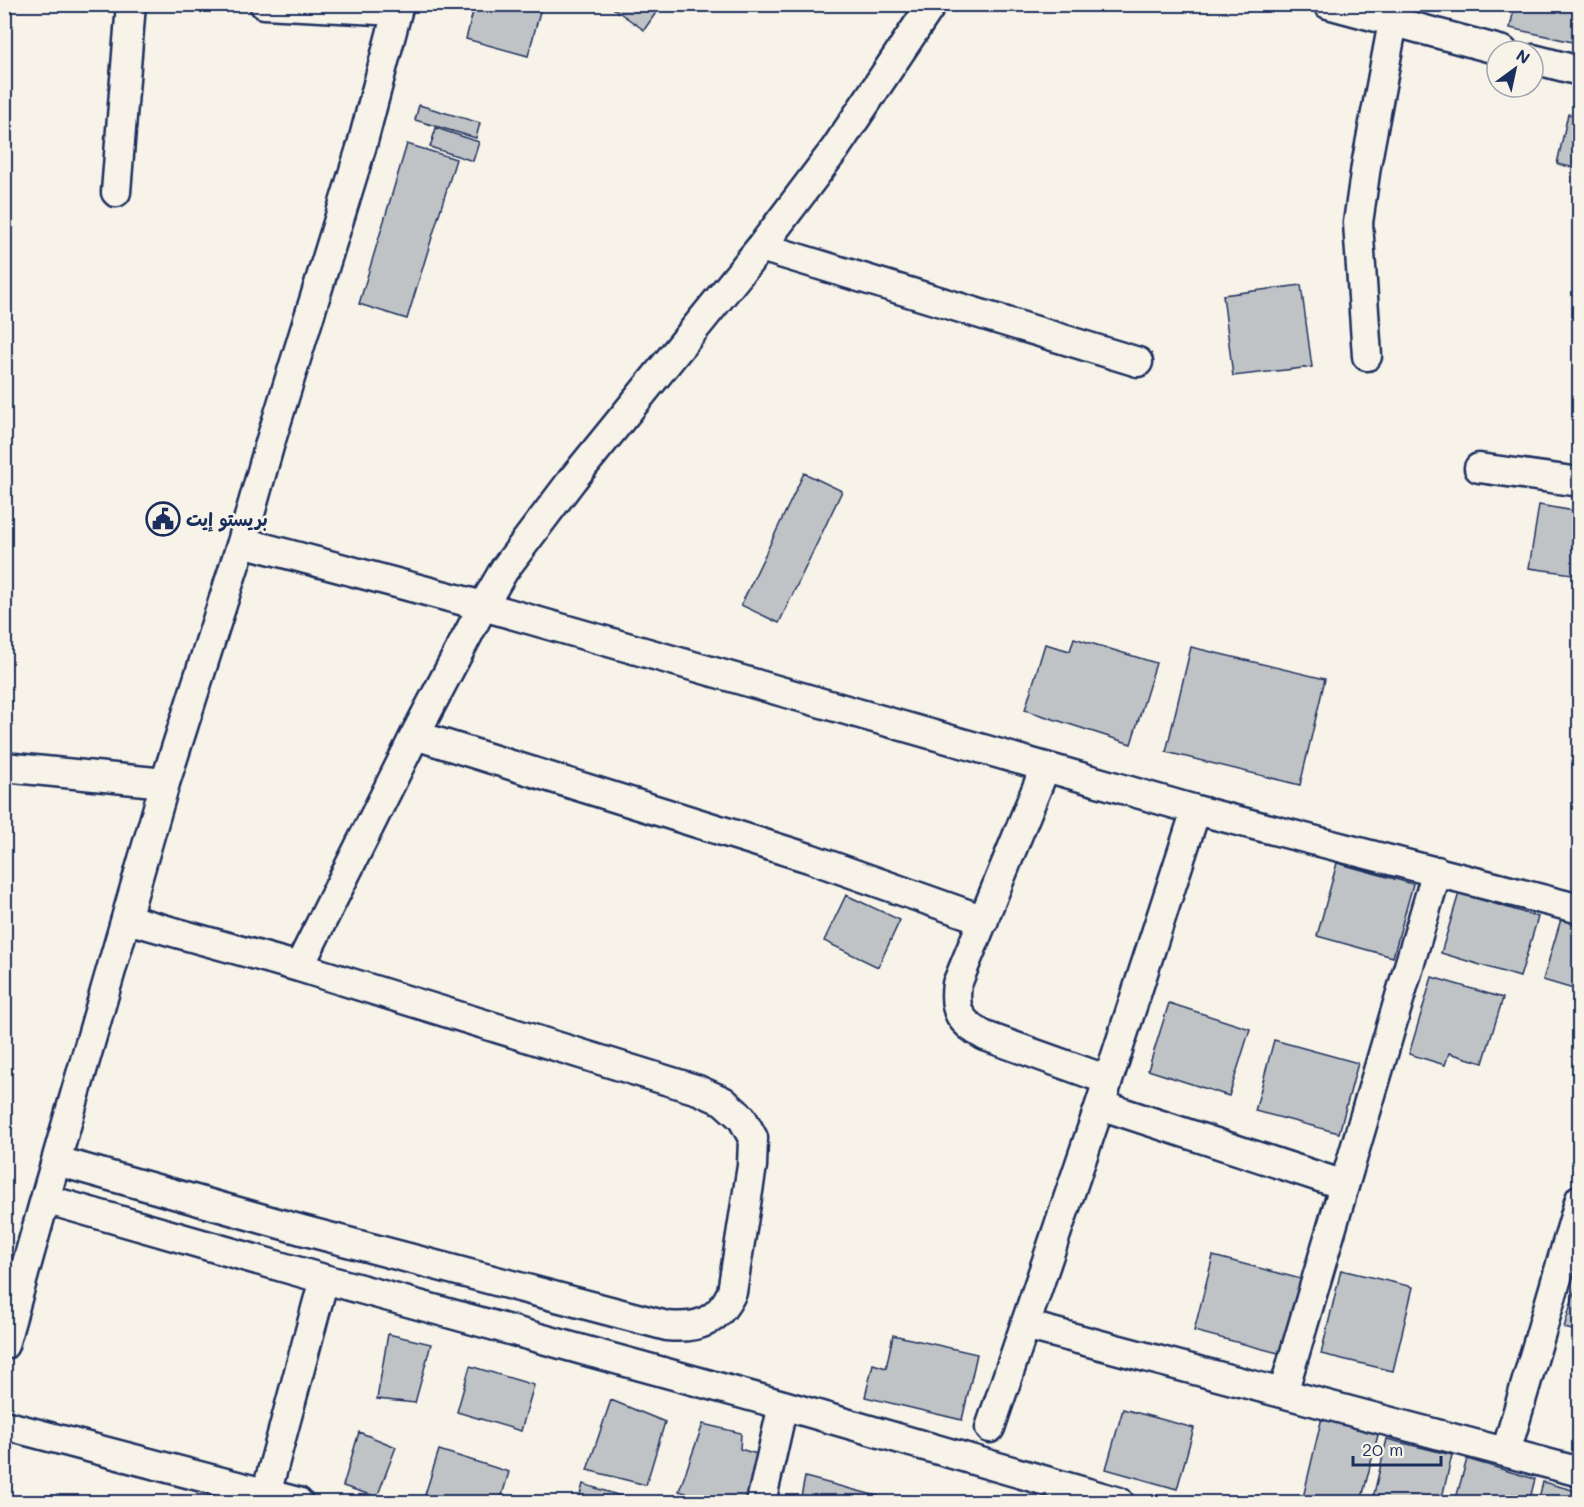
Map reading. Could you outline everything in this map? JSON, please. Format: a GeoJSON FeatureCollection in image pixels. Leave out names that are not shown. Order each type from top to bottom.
{"type":"FeatureCollection","features":[{"type":"Feature","properties":{"kind":"street"},"geometry":{"type":"LineString","coordinates":[[116,192],[131,4]]}},
{"type":"Feature","properties":{"kind":"street"},"geometry":{"type":"LineString","coordinates":[[4,1345],[165,783],[242,542],[270,443],[362,145],[398,8],[264,4]]}},
{"type":"Feature","properties":{"kind":"street"},"geometry":{"type":"LineString","coordinates":[[299,967],[416,735],[504,570],[572,480],[761,247],[835,149],[932,4]]}},
{"type":"Feature","properties":{"kind":"street"},"geometry":{"type":"LineString","coordinates":[[1328,4],[1485,46]]}},
{"type":"Feature","properties":{"kind":"street"},"geometry":{"type":"LineString","coordinates":[[1367,356],[1358,224],[1366,166],[1393,22]]}},
{"type":"Feature","properties":{"kind":"street"},"geometry":{"type":"LineString","coordinates":[[1545,62],[1580,71]]}},
{"type":"Feature","properties":{"kind":"street"},"geometry":{"type":"LineString","coordinates":[[761,247],[1138,362]]}},
{"type":"Feature","properties":{"kind":"street"},"geometry":{"type":"LineString","coordinates":[[1479,468],[1580,482]]}},
{"type":"Feature","properties":{"kind":"street"},"geometry":{"type":"LineString","coordinates":[[242,542],[483,606],[1196,810],[1580,909]]}},
{"type":"Feature","properties":{"kind":"street"},"geometry":{"type":"LineString","coordinates":[[416,735],[809,858],[984,920]]}},
{"type":"Feature","properties":{"kind":"street"},"geometry":{"type":"LineString","coordinates":[[4,768],[165,783]]}},
{"type":"Feature","properties":{"kind":"street"},"geometry":{"type":"LineString","coordinates":[[1045,768],[957,984],[955,999],[959,1015],[969,1028],[1104,1093],[1344,1185]]}},
{"type":"Feature","properties":{"kind":"street"},"geometry":{"type":"LineString","coordinates":[[990,1428],[1104,1093],[1196,810]]}},
{"type":"Feature","properties":{"kind":"street"},"geometry":{"type":"LineString","coordinates":[[1283,1394],[1437,871]]}},
{"type":"Feature","properties":{"kind":"street"},"geometry":{"type":"LineString","coordinates":[[57,1161],[302,1230],[667,1326],[697,1325],[717,1315],[726,1305],[732,1292],[752,1166],[753,1138],[742,1118],[723,1101],[698,1090],[299,967],[126,919]]}},
{"type":"Feature","properties":{"kind":"street"},"geometry":{"type":"LineString","coordinates":[[45,1199],[783,1405],[1119,1503]]}},
{"type":"Feature","properties":{"kind":"street"},"geometry":{"type":"LineString","coordinates":[[1506,1452],[1580,1199]]}},
{"type":"Feature","properties":{"kind":"street"},"geometry":{"type":"LineString","coordinates":[[293,1269],[302,1230]]}},
{"type":"Feature","properties":{"kind":"street"},"geometry":{"type":"LineString","coordinates":[[266,1494],[324,1278]]}},
{"type":"Feature","properties":{"kind":"street"},"geometry":{"type":"LineString","coordinates":[[1025,1325],[1580,1472]]}},
{"type":"Feature","properties":{"kind":"street"},"geometry":{"type":"LineString","coordinates":[[761,1503],[783,1405]]}},
{"type":"Feature","properties":{"kind":"street"},"geometry":{"type":"LineString","coordinates":[[4,1425],[298,1503]]}},
{"type":"Feature","properties":{"kind":"building"},"geometry":{"type":"Polygon","coordinates":[[[475,4],[542,4],[528,56],[466,39],[475,4]]]}},
{"type":"Feature","properties":{"kind":"building"},"geometry":{"type":"Polygon","coordinates":[[[612,4],[662,4],[644,30],[610,6],[612,4]]]}},
{"type":"Feature","properties":{"kind":"building"},"geometry":{"type":"Polygon","coordinates":[[[1515,4],[1580,4],[1580,31],[1577,43],[1510,28],[1515,4]]]}},
{"type":"Feature","properties":{"kind":"building"},"geometry":{"type":"Polygon","coordinates":[[[419,105],[480,123],[476,138],[415,120],[419,105]]]}},
{"type":"Feature","properties":{"kind":"building"},"geometry":{"type":"Polygon","coordinates":[[[1568,114],[1580,116],[1580,169],[1557,164],[1568,114]]]}},
{"type":"Feature","properties":{"kind":"building"},"geometry":{"type":"Polygon","coordinates":[[[436,128],[479,142],[473,161],[430,147],[436,128]]]}},
{"type":"Feature","properties":{"kind":"building"},"geometry":{"type":"Polygon","coordinates":[[[407,144],[456,159],[407,319],[359,304],[407,144]]]}},
{"type":"Feature","properties":{"kind":"building"},"geometry":{"type":"Polygon","coordinates":[[[1301,285],[1312,367],[1233,376],[1223,295],[1301,285]]]}},
{"type":"Feature","properties":{"kind":"building"},"geometry":{"type":"Polygon","coordinates":[[[804,473],[842,491],[779,623],[741,605],[804,473]]]}},
{"type":"Feature","properties":{"kind":"building"},"geometry":{"type":"Polygon","coordinates":[[[1539,505],[1580,512],[1580,575],[1529,568],[1539,505]]]}},
{"type":"Feature","properties":{"kind":"building"},"geometry":{"type":"Polygon","coordinates":[[[1074,638],[1156,663],[1131,744],[1025,710],[1045,644],[1070,651],[1074,638]]]}},
{"type":"Feature","properties":{"kind":"building"},"geometry":{"type":"Polygon","coordinates":[[[1191,647],[1325,679],[1300,785],[1166,752],[1191,647]]]}},
{"type":"Feature","properties":{"kind":"building"},"geometry":{"type":"Polygon","coordinates":[[[1337,863],[1413,884],[1393,957],[1317,936],[1337,863]]]}},
{"type":"Feature","properties":{"kind":"building"},"geometry":{"type":"Polygon","coordinates":[[[1459,893],[1538,917],[1520,977],[1441,953],[1459,893]]]}},
{"type":"Feature","properties":{"kind":"building"},"geometry":{"type":"Polygon","coordinates":[[[846,895],[900,920],[878,967],[824,941],[846,895]]]}},
{"type":"Feature","properties":{"kind":"building"},"geometry":{"type":"Polygon","coordinates":[[[1561,919],[1580,925],[1580,991],[1543,980],[1561,919]]]}},
{"type":"Feature","properties":{"kind":"building"},"geometry":{"type":"Polygon","coordinates":[[[1432,977],[1503,998],[1483,1063],[1449,1053],[1445,1065],[1409,1054],[1432,977]]]}},
{"type":"Feature","properties":{"kind":"building"},"geometry":{"type":"Polygon","coordinates":[[[1169,1003],[1250,1029],[1229,1096],[1148,1070],[1169,1003]]]}},
{"type":"Feature","properties":{"kind":"building"},"geometry":{"type":"Polygon","coordinates":[[[1274,1040],[1358,1063],[1339,1133],[1255,1111],[1274,1040]]]}},
{"type":"Feature","properties":{"kind":"building"},"geometry":{"type":"Polygon","coordinates":[[[1213,1256],[1301,1279],[1282,1354],[1194,1331],[1213,1256]]]}},
{"type":"Feature","properties":{"kind":"building"},"geometry":{"type":"Polygon","coordinates":[[[1341,1270],[1413,1287],[1393,1371],[1321,1354],[1341,1270]]]}},
{"type":"Feature","properties":{"kind":"building"},"geometry":{"type":"Polygon","coordinates":[[[1580,1272],[1580,1332],[1564,1328],[1580,1272]]]}},
{"type":"Feature","properties":{"kind":"building"},"geometry":{"type":"Polygon","coordinates":[[[388,1334],[431,1344],[415,1403],[377,1399],[388,1334]]]}},
{"type":"Feature","properties":{"kind":"building"},"geometry":{"type":"Polygon","coordinates":[[[893,1335],[977,1354],[962,1420],[865,1397],[873,1364],[886,1368],[893,1335]]]}},
{"type":"Feature","properties":{"kind":"building"},"geometry":{"type":"Polygon","coordinates":[[[470,1366],[534,1385],[521,1431],[457,1412],[470,1366]]]}},
{"type":"Feature","properties":{"kind":"building"},"geometry":{"type":"Polygon","coordinates":[[[611,1400],[665,1422],[646,1485],[587,1470],[611,1400]]]}},
{"type":"Feature","properties":{"kind":"building"},"geometry":{"type":"Polygon","coordinates":[[[1123,1409],[1194,1428],[1177,1489],[1106,1469],[1123,1409]]]}},
{"type":"Feature","properties":{"kind":"building"},"geometry":{"type":"Polygon","coordinates":[[[1323,1413],[1380,1427],[1361,1502],[1302,1502],[1323,1413]]]}},
{"type":"Feature","properties":{"kind":"building"},"geometry":{"type":"Polygon","coordinates":[[[703,1424],[741,1433],[740,1449],[757,1454],[746,1502],[716,1502],[679,1491],[703,1424]]]}},
{"type":"Feature","properties":{"kind":"building"},"geometry":{"type":"Polygon","coordinates":[[[359,1432],[396,1447],[377,1497],[343,1486],[359,1432]]]}},
{"type":"Feature","properties":{"kind":"building"},"geometry":{"type":"Polygon","coordinates":[[[1387,1439],[1452,1455],[1441,1502],[1372,1502],[1387,1439]]]}},
{"type":"Feature","properties":{"kind":"building"},"geometry":{"type":"Polygon","coordinates":[[[439,1450],[509,1472],[500,1502],[439,1502],[424,1498],[439,1450]]]}},
{"type":"Feature","properties":{"kind":"building"},"geometry":{"type":"Polygon","coordinates":[[[1467,1459],[1535,1479],[1529,1502],[1455,1502],[1467,1459]]]}},
{"type":"Feature","properties":{"kind":"building"},"geometry":{"type":"Polygon","coordinates":[[[805,1477],[900,1502],[800,1502],[805,1477]]]}},
{"type":"Feature","properties":{"kind":"building"},"geometry":{"type":"Polygon","coordinates":[[[1543,1482],[1580,1492],[1580,1502],[1538,1502],[1543,1482]]]}},
{"type":"Feature","properties":{"kind":"building"},"geometry":{"type":"Polygon","coordinates":[[[583,1484],[633,1500],[632,1502],[578,1502],[583,1484]]]}},
{"type":"Feature","properties":{"kind":"place","name":"بريستو إيت"},"geometry":{"type":"Point","coordinates":[163,519]}}]}
